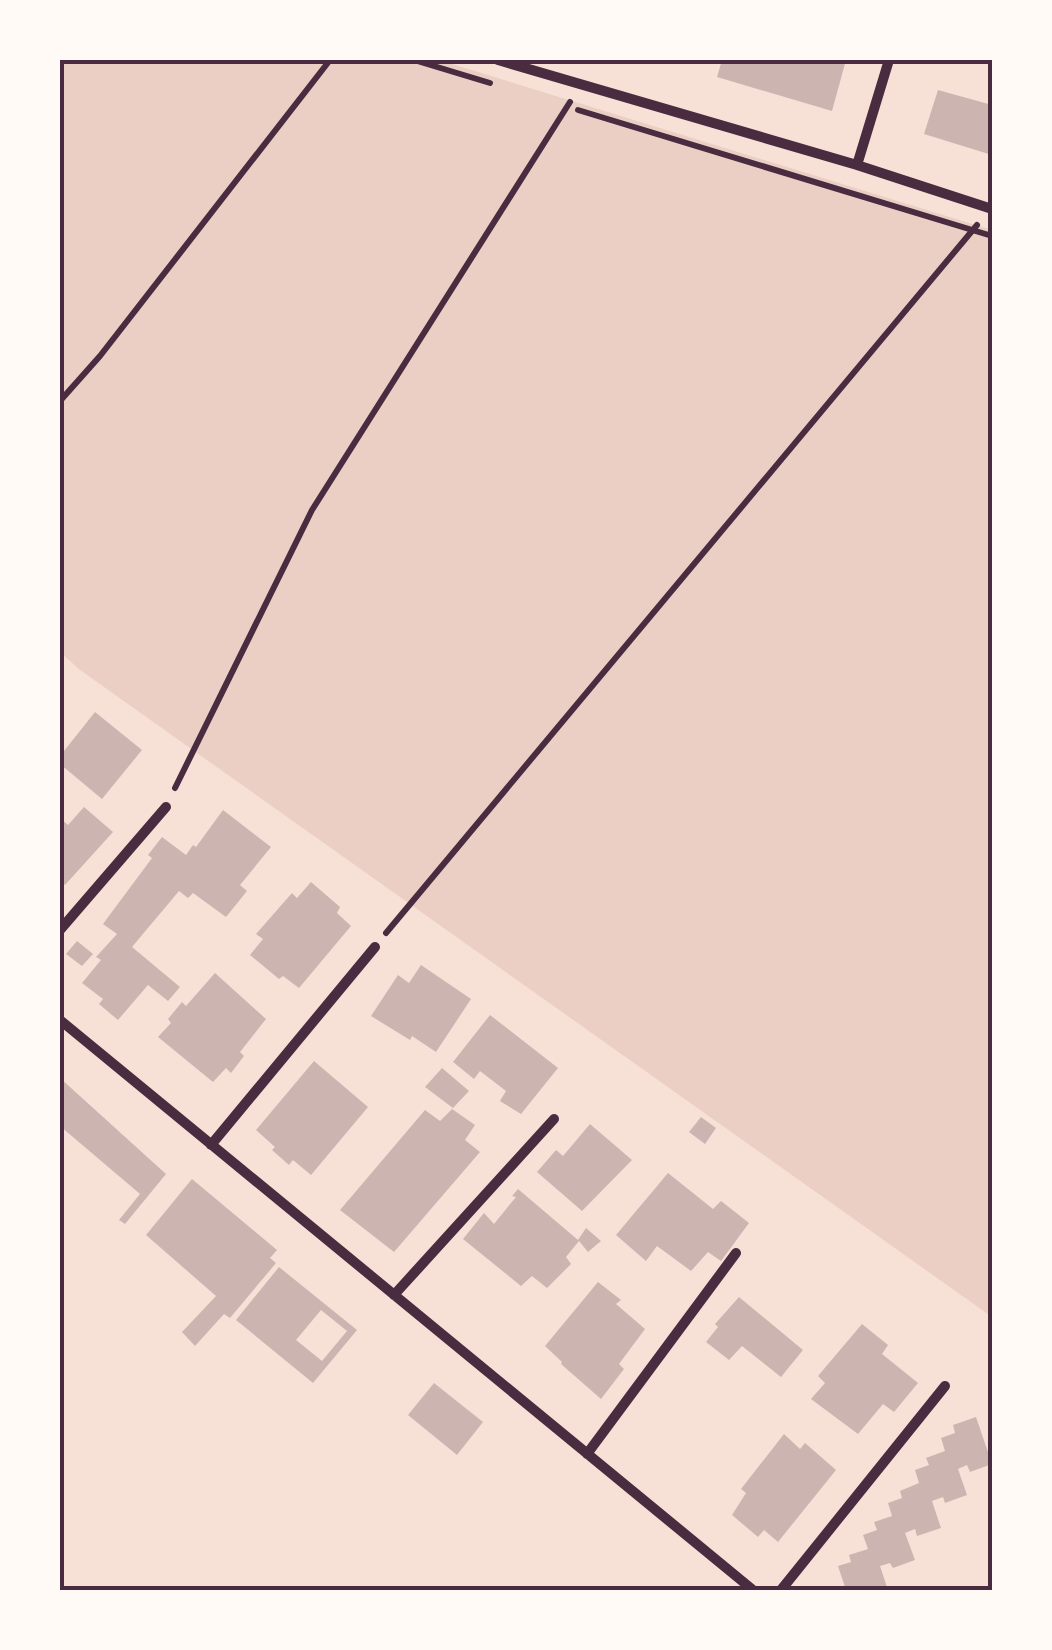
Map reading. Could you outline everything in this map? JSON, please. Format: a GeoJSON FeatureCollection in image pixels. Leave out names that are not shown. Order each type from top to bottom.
{"type":"FeatureCollection","features":[{"type":"Feature","properties":{"kind":"street"},"geometry":{"type":"LineString","coordinates":[[498,60],[857,164],[991,209]]}},
{"type":"Feature","properties":{"kind":"street"},"geometry":{"type":"LineString","coordinates":[[857,164],[889,60]]}},
{"type":"Feature","properties":{"kind":"street"},"geometry":{"type":"LineString","coordinates":[[60,930],[166,806]]}},
{"type":"Feature","properties":{"kind":"street"},"geometry":{"type":"LineString","coordinates":[[211,1145],[375,947]]}},
{"type":"Feature","properties":{"kind":"street"},"geometry":{"type":"LineString","coordinates":[[60,1020],[753,1590]]}},
{"type":"Feature","properties":{"kind":"street"},"geometry":{"type":"LineString","coordinates":[[394,1295],[554,1119]]}},
{"type":"Feature","properties":{"kind":"street"},"geometry":{"type":"LineString","coordinates":[[587,1454],[736,1252]]}},
{"type":"Feature","properties":{"kind":"street"},"geometry":{"type":"LineString","coordinates":[[781,1590],[945,1386]]}},
{"type":"Feature","properties":{"kind":"path"},"geometry":{"type":"LineString","coordinates":[[60,401],[100,356],[330,60]]}},
{"type":"Feature","properties":{"kind":"path"},"geometry":{"type":"LineString","coordinates":[[166,806],[312,510],[582,84]]}},
{"type":"Feature","properties":{"kind":"path"},"geometry":{"type":"LineString","coordinates":[[568,107],[992,236]]}},
{"type":"Feature","properties":{"kind":"path"},"geometry":{"type":"LineString","coordinates":[[375,947],[991,209]]}},
{"type":"Feature","properties":{"kind":"shaded area"},"geometry":{"type":"Polygon","coordinates":[[[60,60],[439,60],[992,230],[992,1317],[80,670],[60,652],[60,60]]]}},
{"type":"Feature","properties":{"kind":"building"},"geometry":{"type":"Polygon","coordinates":[[[722,60],[846,60],[832,111],[717,77],[722,60]]]}},
{"type":"Feature","properties":{"kind":"building"},"geometry":{"type":"Polygon","coordinates":[[[938,90],[992,105],[992,155],[924,134],[938,90]]]}},
{"type":"Feature","properties":{"kind":"building"},"geometry":{"type":"Polygon","coordinates":[[[95,712],[142,750],[102,799],[60,764],[60,756],[95,712]]]}},
{"type":"Feature","properties":{"kind":"building"},"geometry":{"type":"Polygon","coordinates":[[[84,807],[113,832],[65,885],[60,881],[60,818],[68,825],[84,807]]]}},
{"type":"Feature","properties":{"kind":"building"},"geometry":{"type":"Polygon","coordinates":[[[223,810],[271,847],[240,885],[247,891],[226,917],[193,893],[188,898],[179,891],[132,947],[180,987],[168,1001],[148,985],[118,1020],[99,1004],[103,999],[82,983],[101,960],[96,957],[117,934],[103,924],[152,858],[148,855],[162,837],[186,855],[223,810]]]}},
{"type":"Feature","properties":{"kind":"building"},"geometry":{"type":"Polygon","coordinates":[[[311,882],[340,907],[337,913],[351,926],[299,988],[283,976],[279,979],[250,955],[263,939],[256,934],[292,893],[297,898],[311,882]]]}},
{"type":"Feature","properties":{"kind":"building"},"geometry":{"type":"Polygon","coordinates":[[[77,941],[93,954],[82,966],[66,954],[77,941]]]}},
{"type":"Feature","properties":{"kind":"building"},"geometry":{"type":"Polygon","coordinates":[[[421,965],[471,999],[436,1052],[371,1016],[398,975],[409,983],[421,965]]]}},
{"type":"Feature","properties":{"kind":"building"},"geometry":{"type":"Polygon","coordinates":[[[215,973],[266,1019],[240,1052],[244,1056],[231,1073],[226,1068],[213,1082],[158,1037],[182,1002],[186,1006],[215,973]]]}},
{"type":"Feature","properties":{"kind":"building"},"geometry":{"type":"Polygon","coordinates":[[[490,1015],[558,1068],[521,1114],[500,1101],[506,1091],[480,1071],[474,1079],[453,1062],[490,1015]]]}},
{"type":"Feature","properties":{"kind":"building"},"geometry":{"type":"Polygon","coordinates":[[[314,1061],[368,1107],[311,1175],[293,1160],[289,1165],[256,1130],[314,1061]]]}},
{"type":"Feature","properties":{"kind":"building"},"geometry":{"type":"Polygon","coordinates":[[[442,1068],[469,1091],[453,1108],[425,1087],[442,1068]]]}},
{"type":"Feature","properties":{"kind":"building"},"geometry":{"type":"Polygon","coordinates":[[[60,1078],[166,1174],[125,1224],[119,1220],[140,1194],[60,1126],[60,1078]]]}},
{"type":"Feature","properties":{"kind":"building"},"geometry":{"type":"Polygon","coordinates":[[[452,1109],[475,1125],[465,1140],[480,1152],[394,1252],[340,1210],[425,1110],[440,1121],[452,1109]]]}},
{"type":"Feature","properties":{"kind":"building"},"geometry":{"type":"Polygon","coordinates":[[[701,1117],[716,1128],[705,1144],[689,1132],[701,1117]]]}},
{"type":"Feature","properties":{"kind":"building"},"geometry":{"type":"Polygon","coordinates":[[[590,1124],[632,1160],[582,1211],[537,1172],[556,1150],[563,1156],[590,1124]]]}},
{"type":"Feature","properties":{"kind":"building"},"geometry":{"type":"Polygon","coordinates":[[[668,1173],[713,1209],[721,1201],[749,1223],[721,1261],[708,1252],[691,1271],[657,1246],[646,1261],[616,1235],[668,1173]]]}},
{"type":"Feature","properties":{"kind":"building"},"geometry":{"type":"Polygon","coordinates":[[[192,1179],[277,1250],[270,1258],[276,1263],[230,1318],[224,1314],[195,1346],[182,1332],[216,1296],[146,1235],[192,1179]]]}},
{"type":"Feature","properties":{"kind":"building"},"geometry":{"type":"Polygon","coordinates":[[[518,1189],[578,1240],[586,1228],[601,1241],[588,1252],[579,1241],[566,1257],[571,1264],[547,1288],[532,1276],[521,1286],[463,1239],[484,1213],[494,1224],[518,1189]]]}},
{"type":"Feature","properties":{"kind":"building"},"geometry":{"type":"Polygon","coordinates":[[[279,1267],[357,1330],[313,1383],[236,1320],[279,1267]],[[321,1310],[296,1340],[322,1361],[347,1331],[321,1310]]]}},
{"type":"Feature","properties":{"kind":"building"},"geometry":{"type":"Polygon","coordinates":[[[598,1282],[621,1300],[616,1304],[645,1329],[619,1364],[624,1369],[601,1399],[545,1346],[598,1282]]]}},
{"type":"Feature","properties":{"kind":"building"},"geometry":{"type":"Polygon","coordinates":[[[739,1297],[803,1350],[781,1377],[742,1346],[729,1360],[706,1342],[718,1327],[715,1324],[739,1297]]]}},
{"type":"Feature","properties":{"kind":"building"},"geometry":{"type":"Polygon","coordinates":[[[862,1324],[888,1345],[882,1354],[918,1383],[894,1412],[883,1404],[858,1434],[811,1399],[825,1383],[818,1376],[862,1324]]]}},
{"type":"Feature","properties":{"kind":"building"},"geometry":{"type":"Polygon","coordinates":[[[434,1383],[483,1422],[457,1455],[408,1415],[434,1383]]]}},
{"type":"Feature","properties":{"kind":"building"},"geometry":{"type":"Polygon","coordinates":[[[976,1417],[992,1464],[970,1472],[967,1465],[958,1469],[967,1495],[945,1503],[943,1497],[932,1501],[941,1528],[917,1536],[915,1529],[905,1533],[915,1560],[893,1568],[890,1563],[880,1566],[888,1590],[846,1590],[838,1566],[851,1562],[849,1555],[868,1549],[863,1535],[877,1530],[874,1522],[892,1516],[888,1503],[902,1498],[900,1491],[919,1483],[915,1470],[929,1465],[926,1458],[945,1451],[941,1438],[955,1433],[953,1425],[976,1417]]]}},
{"type":"Feature","properties":{"kind":"building"},"geometry":{"type":"Polygon","coordinates":[[[784,1434],[800,1449],[805,1443],[836,1470],[778,1542],[764,1530],[758,1537],[732,1515],[746,1493],[741,1489],[784,1434]]]}}]}
